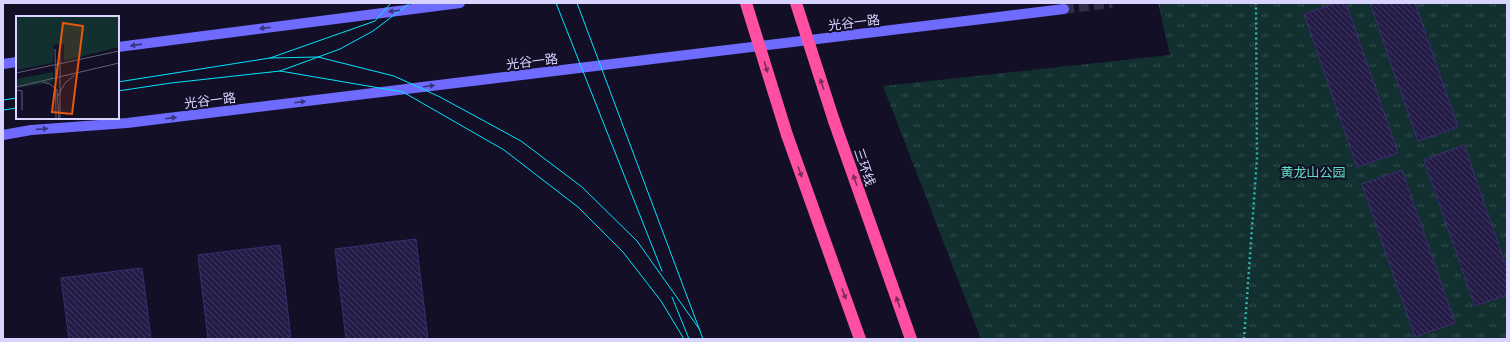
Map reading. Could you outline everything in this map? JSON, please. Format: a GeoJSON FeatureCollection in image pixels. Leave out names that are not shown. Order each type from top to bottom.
{"type":"FeatureCollection","features":[{"type":"Feature","properties":{"kind":"highway"},"geometry":{"type":"LineString","coordinates":[[746,3],[787,135],[860,339]]}},
{"type":"Feature","properties":{"kind":"highway","name":"三环线"},"geometry":{"type":"LineString","coordinates":[[796,3],[834,121],[911,339]]}},
{"type":"Feature","properties":{"kind":"main road"},"geometry":{"type":"LineString","coordinates":[[119,47],[460,3]]}},
{"type":"Feature","properties":{"kind":"main road","name":"光谷一路"},"geometry":{"type":"LineString","coordinates":[[3,135],[31,130],[135,122],[1064,9]]}},
{"type":"Feature","properties":{"kind":"main road"},"geometry":{"type":"LineString","coordinates":[[3,64],[16,62]]}},
{"type":"Feature","properties":{"kind":"path"},"geometry":{"type":"LineString","coordinates":[[1244,339],[1257,158],[1256,3]]}},
{"type":"Feature","properties":{"kind":"green space","name":"黄龙山公园"},"geometry":{"type":"Polygon","coordinates":[[[1158,3],[1507,3],[1507,339],[981,339],[883,86],[1170,55],[1158,3]]]}},
{"type":"Feature","properties":{"kind":"building"},"geometry":{"type":"Polygon","coordinates":[[[1336,3],[1346,3],[1398,153],[1357,167],[1304,14],[1336,3]]]}},
{"type":"Feature","properties":{"kind":"building"},"geometry":{"type":"Polygon","coordinates":[[[1370,3],[1415,3],[1458,127],[1418,141],[1370,3]]]}},
{"type":"Feature","properties":{"kind":"building"},"geometry":{"type":"Polygon","coordinates":[[[1464,145],[1507,269],[1507,295],[1475,306],[1424,160],[1464,145]]]}},
{"type":"Feature","properties":{"kind":"building"},"geometry":{"type":"Polygon","coordinates":[[[1402,170],[1455,323],[1415,337],[1362,184],[1402,170]]]}},
{"type":"Feature","properties":{"kind":"building"},"geometry":{"type":"Polygon","coordinates":[[[416,239],[428,339],[346,339],[335,249],[416,239]]]}},
{"type":"Feature","properties":{"kind":"building"},"geometry":{"type":"Polygon","coordinates":[[[280,245],[291,339],[208,339],[198,255],[280,245]]]}},
{"type":"Feature","properties":{"kind":"building"},"geometry":{"type":"Polygon","coordinates":[[[142,268],[151,339],[69,339],[61,278],[142,268]]]}},
{"type":"Feature","properties":{"kind":"tunnel"},"geometry":{"type":"LineString","coordinates":[[1064,9],[1112,3]]}},
{"type":"Feature","properties":{"kind":"tram line"},"geometry":{"type":"LineString","coordinates":[[119,82],[270,58],[375,21],[391,3]]}},
{"type":"Feature","properties":{"kind":"tram line"},"geometry":{"type":"LineString","coordinates":[[119,91],[171,83],[280,71],[340,49],[373,31],[410,3]]}},
{"type":"Feature","properties":{"kind":"tram line"},"geometry":{"type":"LineString","coordinates":[[556,3],[662,271]]}},
{"type":"Feature","properties":{"kind":"tram line"},"geometry":{"type":"LineString","coordinates":[[577,3],[703,339]]}},
{"type":"Feature","properties":{"kind":"tram line"},"geometry":{"type":"LineString","coordinates":[[270,58],[318,57],[394,76],[440,97],[521,141],[582,187],[637,241],[700,330]]}},
{"type":"Feature","properties":{"kind":"tram line"},"geometry":{"type":"LineString","coordinates":[[280,71],[403,92],[504,150],[578,207],[623,252],[661,301],[684,339]]}},
{"type":"Feature","properties":{"kind":"tram line"},"geometry":{"type":"LineString","coordinates":[[3,100],[16,98]]}},
{"type":"Feature","properties":{"kind":"tram line"},"geometry":{"type":"LineString","coordinates":[[3,110],[16,108]]}},
{"type":"Feature","properties":{"kind":"tram line"},"geometry":{"type":"LineString","coordinates":[[672,297],[689,339]]}}]}
